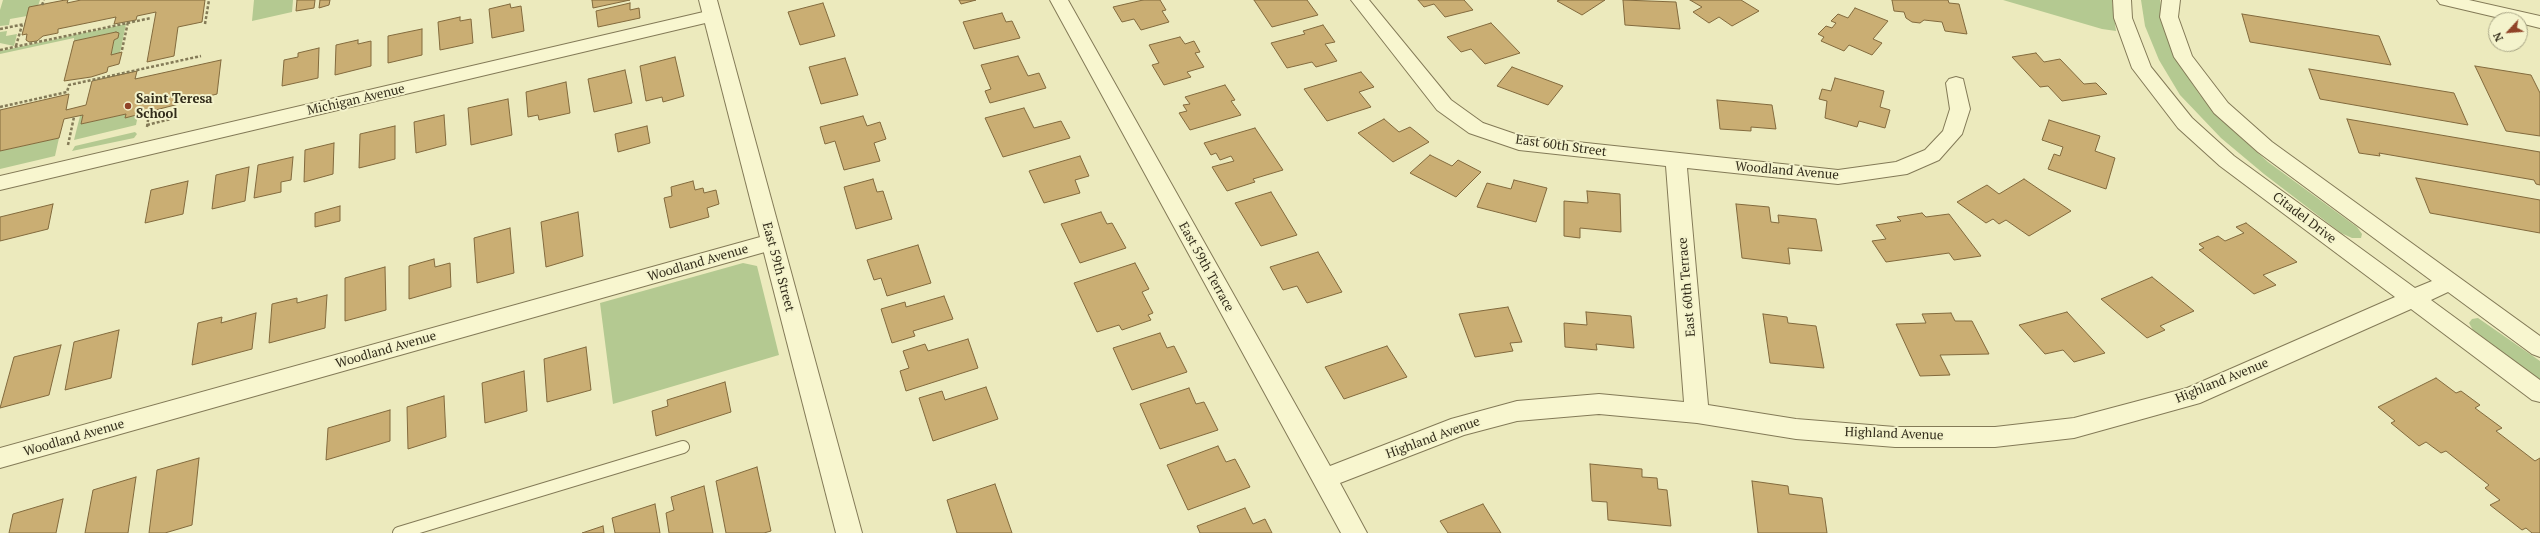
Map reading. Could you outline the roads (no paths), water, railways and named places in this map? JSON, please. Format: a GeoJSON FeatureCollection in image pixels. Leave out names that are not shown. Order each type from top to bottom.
{"type":"FeatureCollection","features":[{"type":"Feature","properties":{"kind":"street","name":"East 59th Terrace"},"geometry":{"type":"LineString","coordinates":[[1058,0],[1354,533]]}},
{"type":"Feature","properties":{"kind":"street","name":"East 60th Street"},"geometry":{"type":"LineString","coordinates":[[1360,0],[1444,105],[1476,128],[1519,143],[1676,161]]}},
{"type":"Feature","properties":{"kind":"street","name":"Citadel Drive"},"geometry":{"type":"LineString","coordinates":[[2122,0],[2122,18],[2142,68],[2185,123],[2226,161],[2540,393]]}},
{"type":"Feature","properties":{"kind":"street"},"geometry":{"type":"LineString","coordinates":[[2171,0],[2169,17],[2183,58],[2221,108],[2265,147],[2540,348]]}},
{"type":"Feature","properties":{"kind":"street"},"geometry":{"type":"LineString","coordinates":[[2446,0],[2540,22]]}},
{"type":"Feature","properties":{"kind":"street","name":"Michigan Avenue"},"geometry":{"type":"LineString","coordinates":[[0,183],[710,8]]}},
{"type":"Feature","properties":{"kind":"street","name":"East 59th Street"},"geometry":{"type":"LineString","coordinates":[[710,8],[849,533]]}},
{"type":"Feature","properties":{"kind":"street","name":"Woodland Avenue"},"geometry":{"type":"LineString","coordinates":[[1676,161],[1838,177],[1900,170],[1932,155],[1952,134],[1960,109],[1956,83]]}},
{"type":"Feature","properties":{"kind":"street","name":"East 60th Terrace"},"geometry":{"type":"LineString","coordinates":[[1676,161],[1697,413]]}},
{"type":"Feature","properties":{"kind":"street","name":"Woodland Avenue"},"geometry":{"type":"LineString","coordinates":[[0,458],[771,242]]}},
{"type":"Feature","properties":{"kind":"street","name":"Highland Avenue"},"geometry":{"type":"LineString","coordinates":[[1323,479],[1460,426],[1517,411],[1599,404],[1697,413],[1796,429],[1895,437],[1995,436],[2074,428],[2192,396],[2450,282]]}},
{"type":"Feature","properties":{"kind":"lane"},"geometry":{"type":"LineString","coordinates":[[399,533],[683,447]]}},
{"type":"Feature","properties":{"kind":"place","name":"Saint Teresa School"},"geometry":{"type":"Point","coordinates":[128,106]}}]}
